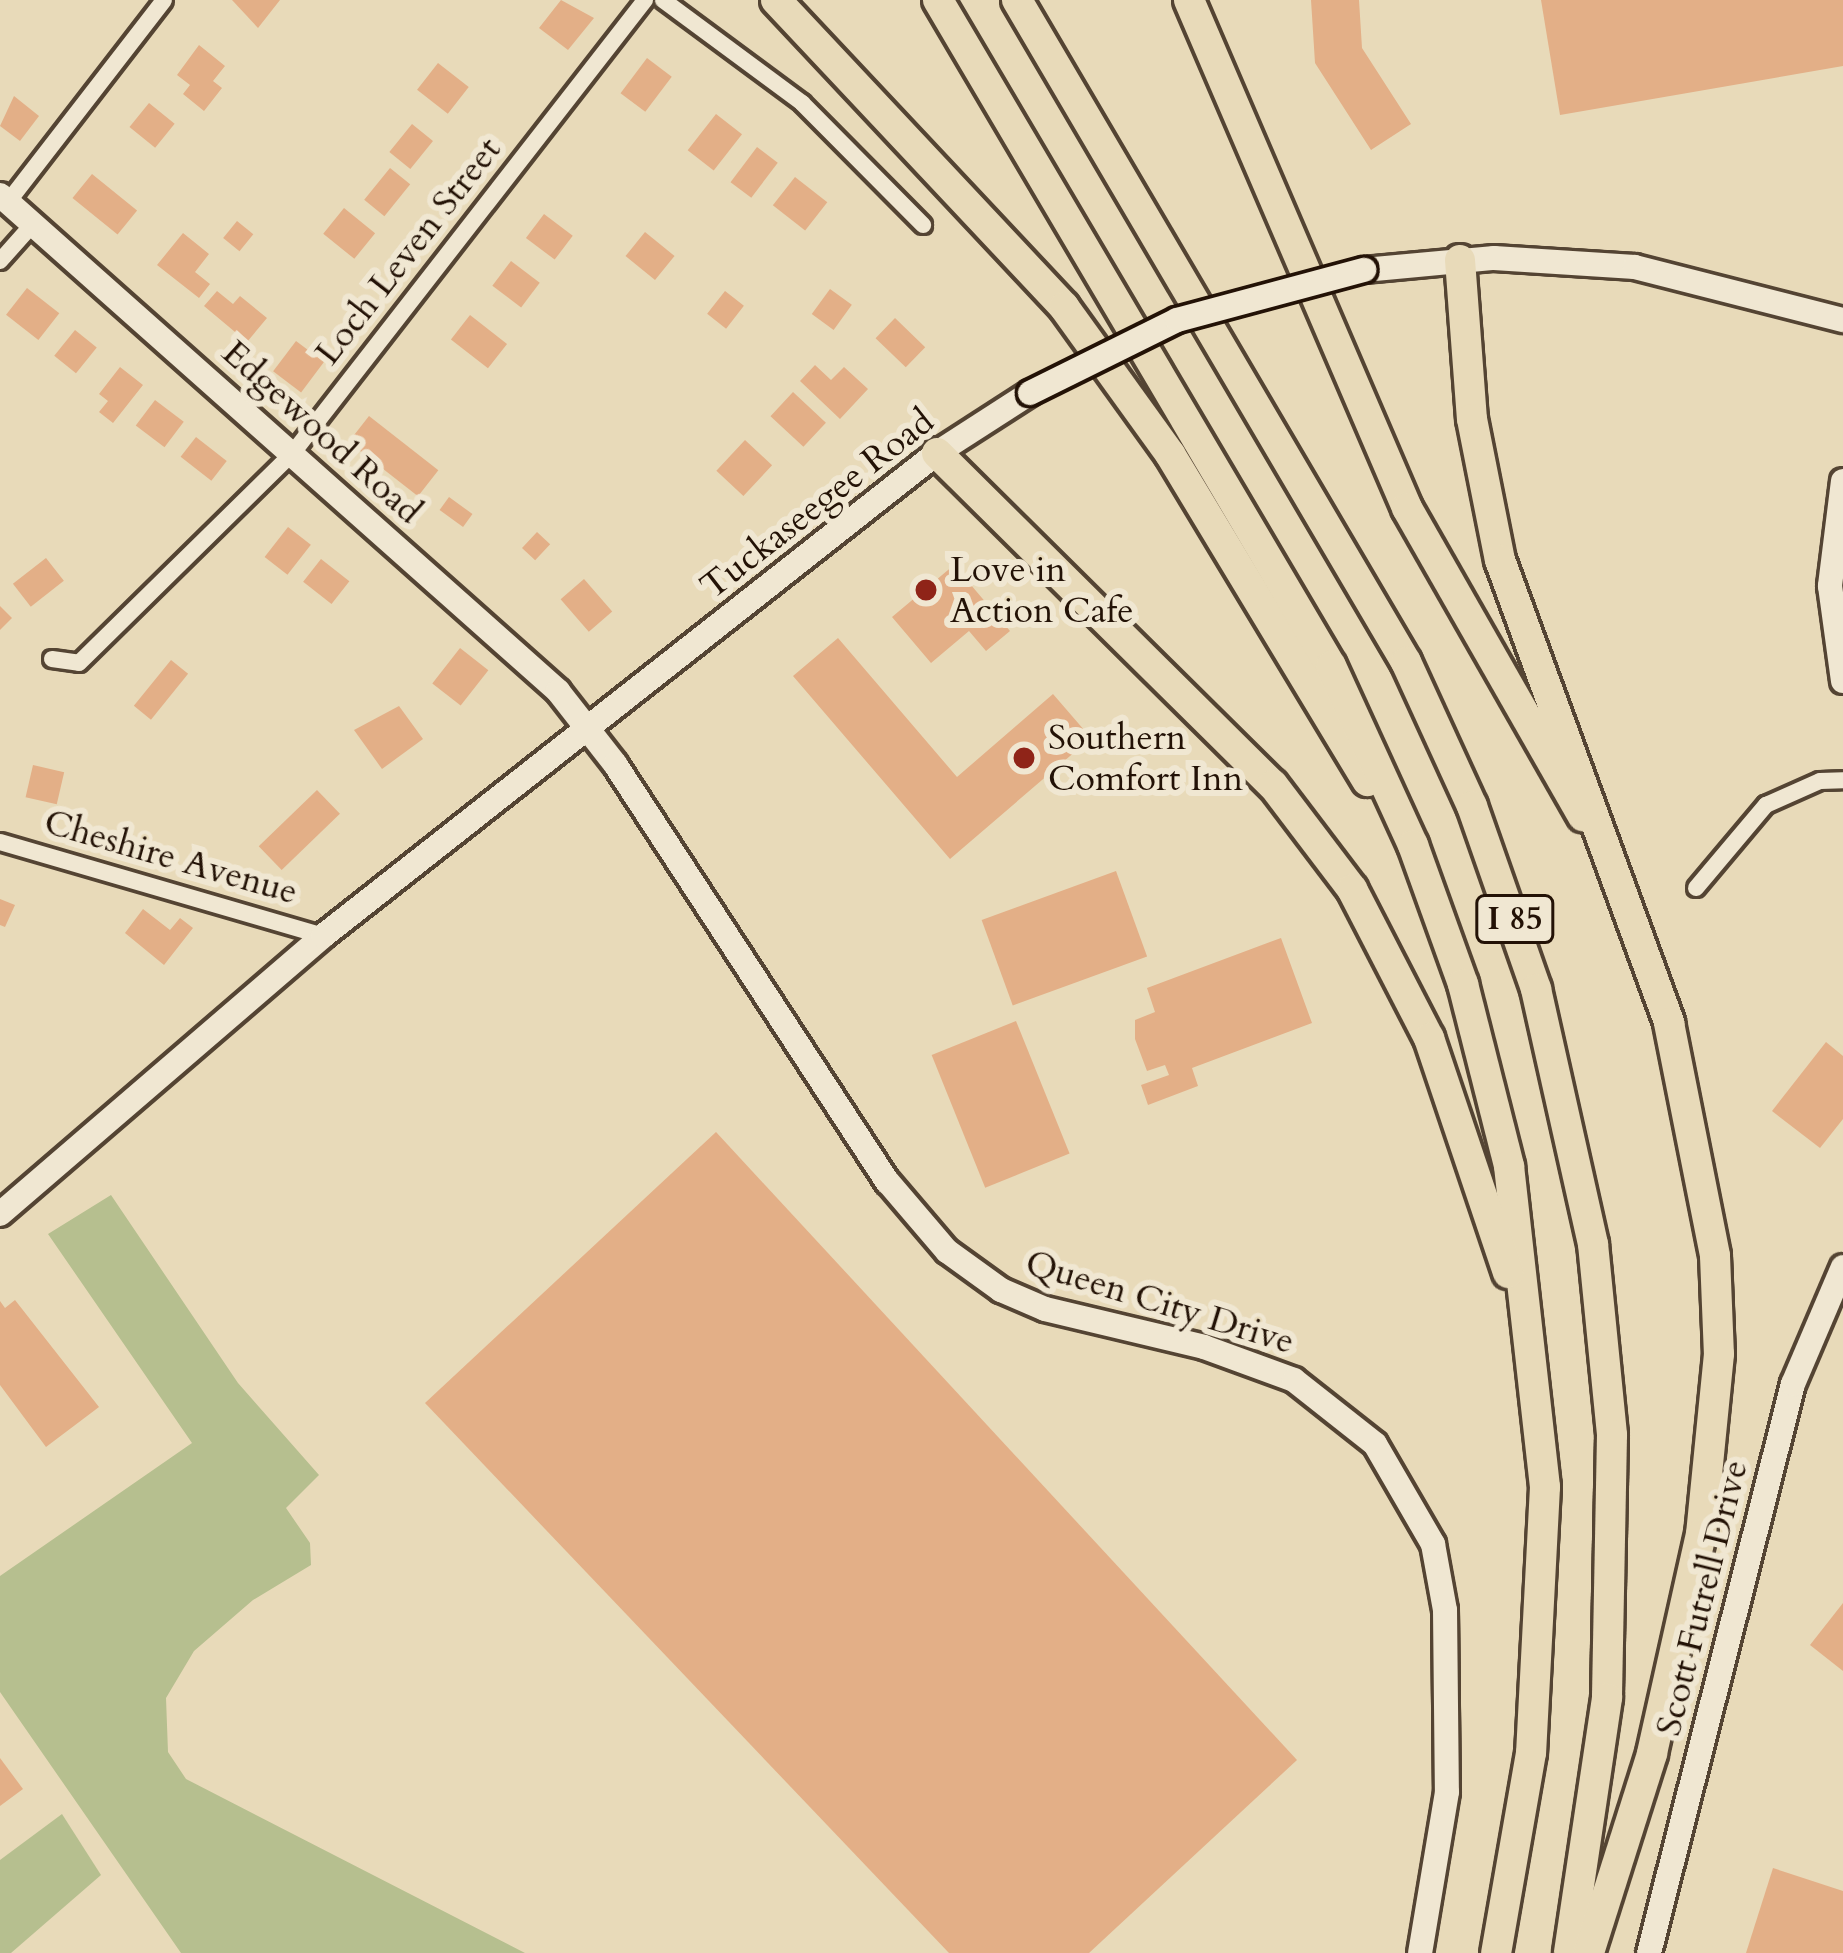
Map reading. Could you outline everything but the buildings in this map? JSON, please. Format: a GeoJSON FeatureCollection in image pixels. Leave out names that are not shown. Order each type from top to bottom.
{"type":"FeatureCollection","features":[{"type":"Feature","properties":{"kind":"highway"},"geometry":{"type":"LineString","coordinates":[[776,0],[1064,307],[1279,626],[1440,916]]}},
{"type":"Feature","properties":{"kind":"highway","name":"I 85"},"geometry":{"type":"LineString","coordinates":[[938,0],[1312,631],[1377,759],[1440,916],[1509,1166],[1540,1396],[1539,1664],[1496,1953]]}},
{"type":"Feature","properties":{"kind":"highway","name":"I 85"},"geometry":{"type":"LineString","coordinates":[[1017,0],[1397,645],[1472,806],[1536,989],[1590,1224],[1612,1435],[1607,1699],[1569,1953]]}},
{"type":"Feature","properties":{"kind":"highway"},"geometry":{"type":"LineString","coordinates":[[1189,0],[1407,508],[1616,873]]}},
{"type":"Feature","properties":{"kind":"highway"},"geometry":{"type":"LineString","coordinates":[[1460,260],[1472,419],[1500,560],[1616,873],[1691,1108],[1715,1256],[1719,1354],[1709,1475],[1681,1641],[1589,1953]]}},
{"type":"Feature","properties":{"kind":"highway"},"geometry":{"type":"LineString","coordinates":[[937,453],[1274,785],[1352,889],[1408,988],[1450,1095],[1540,1396]]}},
{"type":"Feature","properties":{"kind":"street"},"geometry":{"type":"LineString","coordinates":[[4,198],[164,0]]}},
{"type":"Feature","properties":{"kind":"street","name":"Loch Leven Street"},"geometry":{"type":"LineString","coordinates":[[52,659],[79,663],[292,454],[645,0]]}},
{"type":"Feature","properties":{"kind":"street"},"geometry":{"type":"LineString","coordinates":[[663,0],[802,103],[922,225]]}},
{"type":"Feature","properties":{"kind":"street","name":"Edgewood Road"},"geometry":{"type":"LineString","coordinates":[[4,198],[558,691],[589,730]]}},
{"type":"Feature","properties":{"kind":"street"},"geometry":{"type":"LineString","coordinates":[[0,261],[33,224]]}},
{"type":"Feature","properties":{"kind":"street","name":"Tuckaseegee Road"},"geometry":{"type":"LineString","coordinates":[[0,1214],[323,936],[937,453],[1030,393],[1177,320],[1364,270],[1460,260],[1635,267],[1843,320]]}},
{"type":"Feature","properties":{"kind":"street"},"geometry":{"type":"LineString","coordinates":[[1843,481],[1831,586],[1843,681]]}},
{"type":"Feature","properties":{"kind":"street","name":"Queen City Drive"},"geometry":{"type":"LineString","coordinates":[[589,730],[888,1182],[947,1251],[1045,1309],[1204,1347],[1294,1379],[1354,1421],[1398,1472],[1433,1544],[1446,1633],[1447,1792],[1420,1953]]}},
{"type":"Feature","properties":{"kind":"street"},"geometry":{"type":"LineString","coordinates":[[1696,888],[1766,805],[1820,781],[1843,780]]}},
{"type":"Feature","properties":{"kind":"street","name":"Cheshire Avenue"},"geometry":{"type":"LineString","coordinates":[[0,842],[323,936]]}},
{"type":"Feature","properties":{"kind":"street","name":"Scott Futrell Drive"},"geometry":{"type":"LineString","coordinates":[[1649,1953],[1792,1384],[1843,1267]]}},
{"type":"Feature","properties":{"kind":"green space"},"geometry":{"type":"Polygon","coordinates":[[[111,1195],[238,1383],[319,1475],[286,1508],[310,1543],[311,1565],[253,1600],[194,1651],[166,1698],[168,1752],[186,1779],[525,1953],[181,1953],[0,1692],[0,1576],[192,1443],[48,1234],[111,1195]]]}},
{"type":"Feature","properties":{"kind":"green space"},"geometry":{"type":"Polygon","coordinates":[[[62,1814],[101,1875],[11,1953],[0,1953],[0,1860],[62,1814]]]}},
{"type":"Feature","properties":{"kind":"place","name":"Love in Action Cafe"},"geometry":{"type":"Point","coordinates":[926,590]}},
{"type":"Feature","properties":{"kind":"place","name":"Southern Comfort Inn"},"geometry":{"type":"Point","coordinates":[1024,758]}}]}
